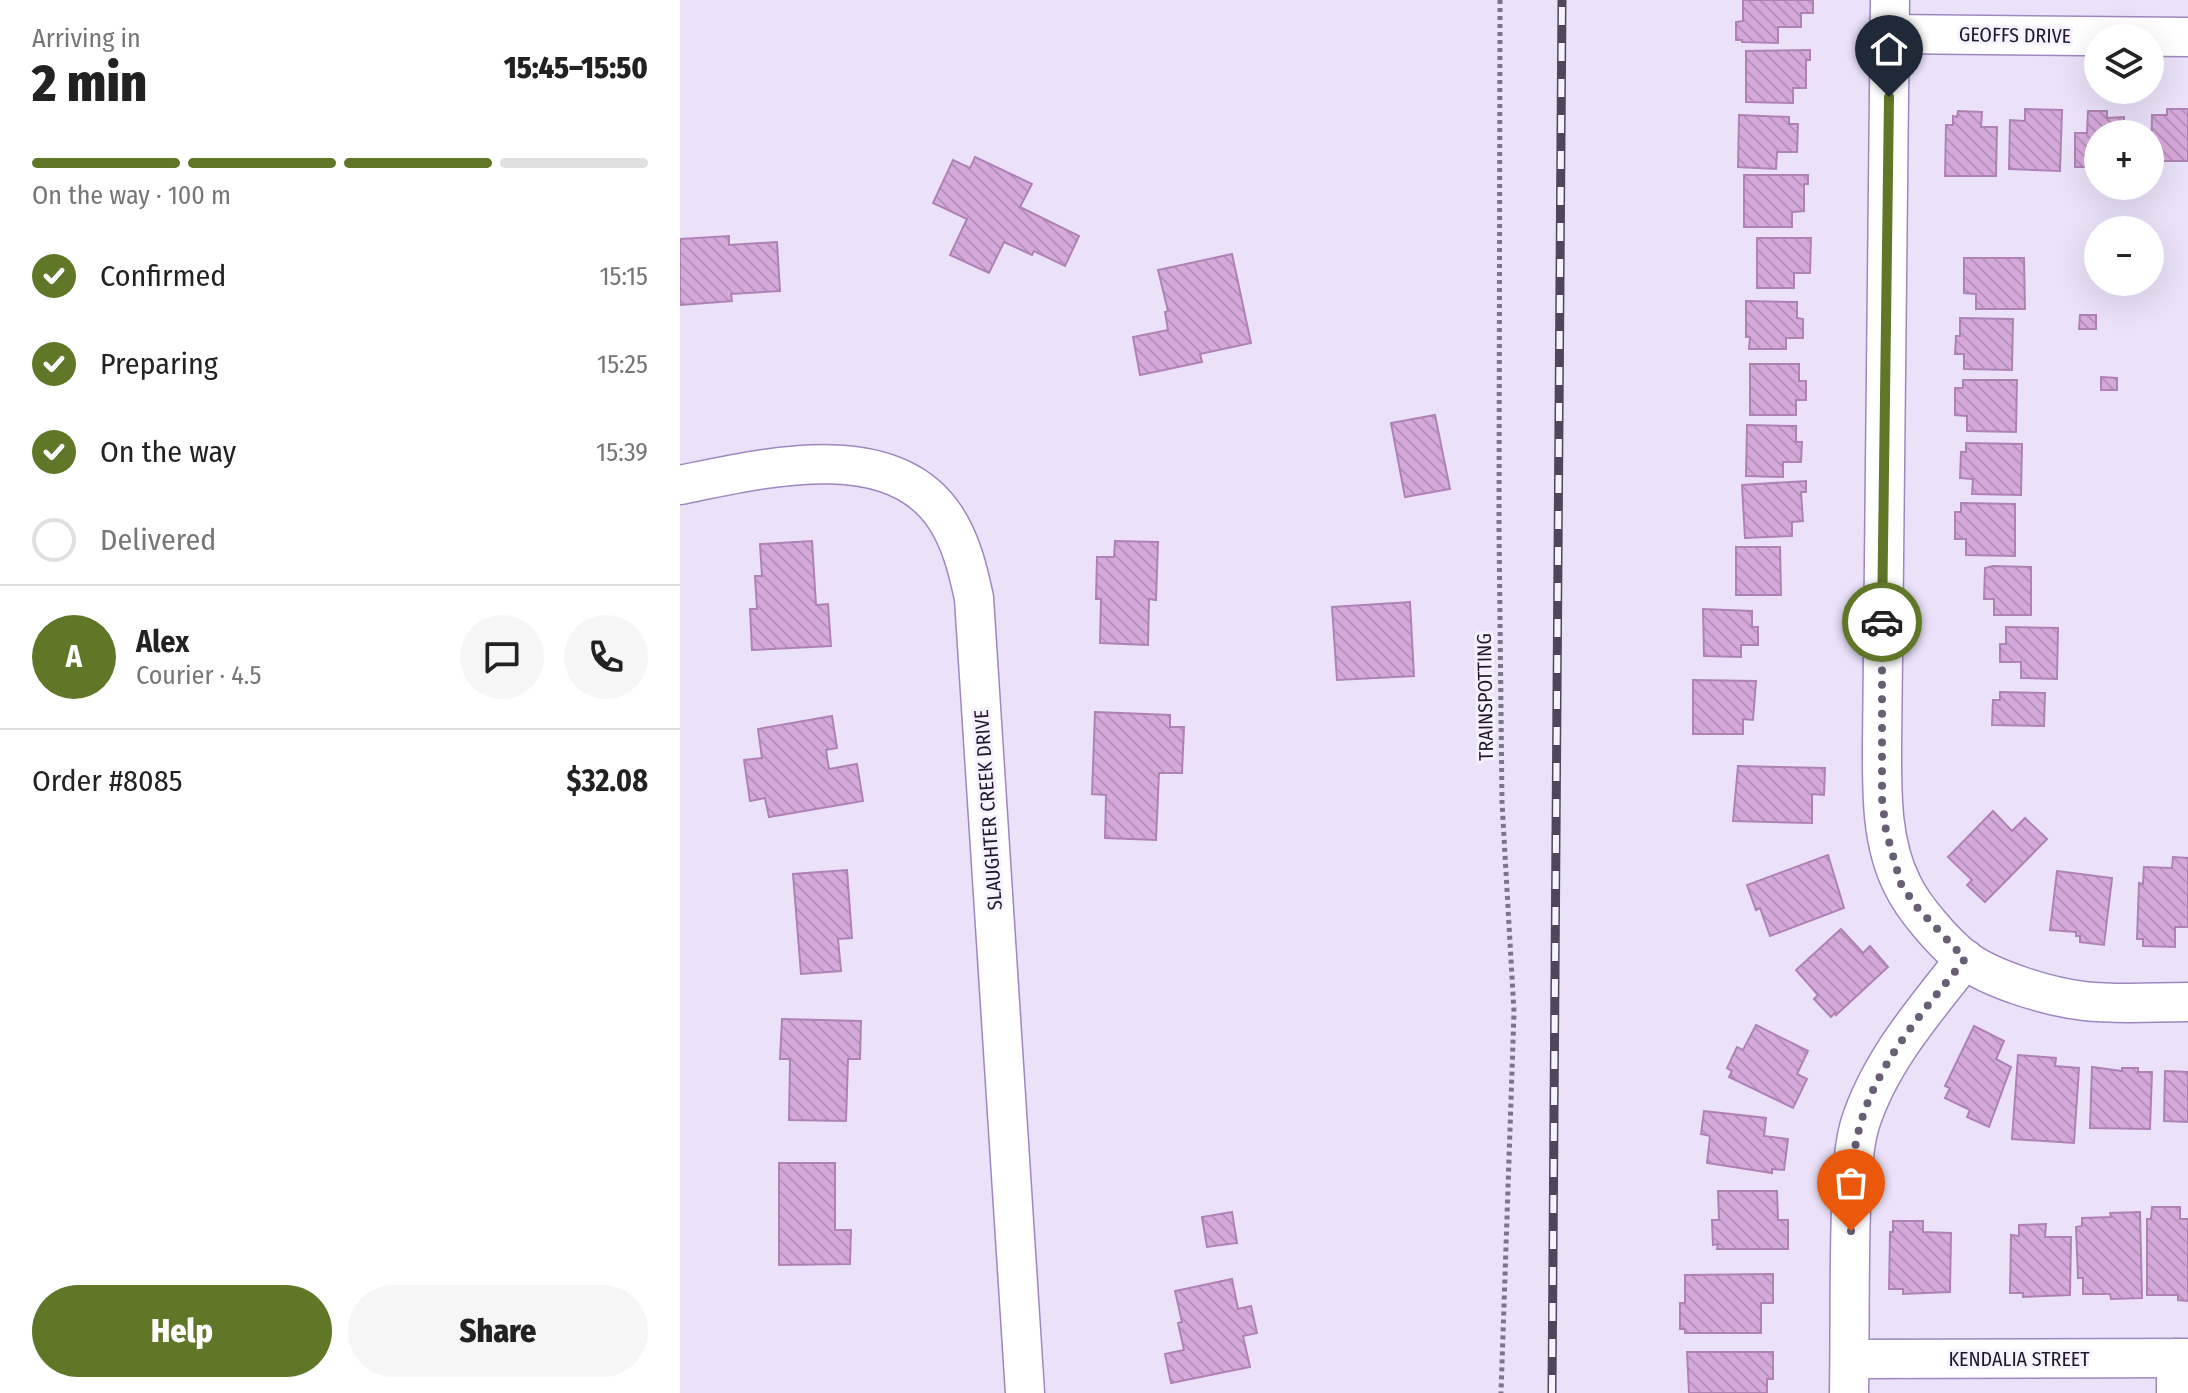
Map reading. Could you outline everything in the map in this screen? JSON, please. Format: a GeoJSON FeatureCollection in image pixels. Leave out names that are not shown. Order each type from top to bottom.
{"type":"FeatureCollection","features":[{"type":"Feature","properties":{"kind":"street","name":"GEOFFS DRIVE"},"geometry":{"type":"LineString","coordinates":[[1890,17],[2188,37]]}},
{"type":"Feature","properties":{"kind":"street"},"geometry":{"type":"LineString","coordinates":[[1890,17],[1882,799],[1886,831],[1901,884],[1915,905],[1965,959],[2013,982],[2054,996],[2115,1003],[2188,1002]]}},
{"type":"Feature","properties":{"kind":"street","name":"SLAUGHTER CREEK DRIVE"},"geometry":{"type":"LineString","coordinates":[[680,485],[817,464],[887,471],[909,483],[937,507],[945,517],[966,562],[974,598],[1025,1393]]}},
{"type":"Feature","properties":{"kind":"street"},"geometry":{"type":"LineString","coordinates":[[1849,1376],[1852,1183],[1859,1126],[1890,1060],[1908,1031],[1965,959]]}},
{"type":"Feature","properties":{"kind":"street","name":"KENDALIA STREET"},"geometry":{"type":"LineString","coordinates":[[1849,1376],[2180,1370]]}},
{"type":"Feature","properties":{"kind":"path","name":"TRAINSPOTTING"},"geometry":{"type":"LineString","coordinates":[[1500,0],[1502,802],[1514,1012],[1501,1393]]}},
{"type":"Feature","properties":{"kind":"building"},"geometry":{"type":"Polygon","coordinates":[[[1743,0],[1813,0],[1813,13],[1801,13],[1801,27],[1778,27],[1778,43],[1742,42],[1736,40],[1736,22],[1743,21],[1743,0]]]}},
{"type":"Feature","properties":{"kind":"building"},"geometry":{"type":"Polygon","coordinates":[[[1810,50],[1810,60],[1806,60],[1806,88],[1793,88],[1793,103],[1746,102],[1746,51],[1810,50]]]}},
{"type":"Feature","properties":{"kind":"building"},"geometry":{"type":"Polygon","coordinates":[[[2025,109],[2062,110],[2060,171],[2009,169],[2010,120],[2025,121],[2025,109]]]}},
{"type":"Feature","properties":{"kind":"building"},"geometry":{"type":"Polygon","coordinates":[[[2167,109],[2188,109],[2188,161],[2164,161],[2164,120],[2152,120],[2152,115],[2167,115],[2167,109]]]}},
{"type":"Feature","properties":{"kind":"building"},"geometry":{"type":"Polygon","coordinates":[[[1958,111],[1982,112],[1981,127],[1997,127],[1996,176],[1945,176],[1946,125],[1953,125],[1953,116],[1957,117],[1958,111]]]}},
{"type":"Feature","properties":{"kind":"building"},"geometry":{"type":"Polygon","coordinates":[[[2088,111],[2107,111],[2107,118],[2124,117],[2124,120],[2088,120],[2088,111]]]}},
{"type":"Feature","properties":{"kind":"building"},"geometry":{"type":"Polygon","coordinates":[[[1739,115],[1789,117],[1789,124],[1798,124],[1797,152],[1777,152],[1776,169],[1738,167],[1739,115]]]}},
{"type":"Feature","properties":{"kind":"building"},"geometry":{"type":"Polygon","coordinates":[[[2075,133],[2084,133],[2084,167],[2075,167],[2075,133]]]}},
{"type":"Feature","properties":{"kind":"building"},"geometry":{"type":"Polygon","coordinates":[[[975,157],[1032,184],[1020,207],[1079,236],[1065,266],[1034,251],[1032,255],[1004,242],[989,273],[950,255],[967,219],[933,203],[953,160],[970,168],[975,157]]]}},
{"type":"Feature","properties":{"kind":"building"},"geometry":{"type":"Polygon","coordinates":[[[1744,175],[1808,175],[1808,184],[1804,184],[1804,211],[1792,212],[1792,227],[1744,227],[1744,175]]]}},
{"type":"Feature","properties":{"kind":"building"},"geometry":{"type":"Polygon","coordinates":[[[729,236],[729,245],[777,242],[780,291],[731,294],[732,301],[680,305],[680,239],[729,236]]]}},
{"type":"Feature","properties":{"kind":"building"},"geometry":{"type":"Polygon","coordinates":[[[1757,238],[1811,238],[1810,273],[1794,273],[1794,288],[1757,288],[1757,238]]]}},
{"type":"Feature","properties":{"kind":"building"},"geometry":{"type":"Polygon","coordinates":[[[1232,254],[1251,343],[1200,354],[1202,362],[1140,375],[1133,337],[1168,330],[1165,312],[1168,311],[1158,270],[1232,254]]]}},
{"type":"Feature","properties":{"kind":"building"},"geometry":{"type":"Polygon","coordinates":[[[1964,258],[2024,258],[2025,309],[1976,309],[1976,294],[1964,293],[1964,258]]]}},
{"type":"Feature","properties":{"kind":"building"},"geometry":{"type":"Polygon","coordinates":[[[1746,301],[1797,302],[1797,318],[1803,319],[1803,338],[1786,338],[1786,349],[1749,349],[1746,301]]]}},
{"type":"Feature","properties":{"kind":"building"},"geometry":{"type":"Polygon","coordinates":[[[2080,315],[2096,315],[2096,329],[2079,329],[2080,315]]]}},
{"type":"Feature","properties":{"kind":"building"},"geometry":{"type":"Polygon","coordinates":[[[1960,318],[2013,319],[2012,370],[1964,369],[1964,354],[1955,354],[1956,336],[1960,336],[1960,318]]]}},
{"type":"Feature","properties":{"kind":"building"},"geometry":{"type":"Polygon","coordinates":[[[1750,364],[1799,364],[1799,381],[1806,381],[1806,400],[1796,400],[1796,415],[1750,415],[1750,364]]]}},
{"type":"Feature","properties":{"kind":"building"},"geometry":{"type":"Polygon","coordinates":[[[2101,377],[2117,378],[2117,390],[2101,390],[2101,377]]]}},
{"type":"Feature","properties":{"kind":"building"},"geometry":{"type":"Polygon","coordinates":[[[1963,380],[2017,380],[2016,432],[1967,431],[1967,416],[1955,415],[1955,388],[1963,388],[1963,380]]]}},
{"type":"Feature","properties":{"kind":"building"},"geometry":{"type":"Polygon","coordinates":[[[1435,415],[1450,489],[1405,497],[1391,423],[1435,415]]]}},
{"type":"Feature","properties":{"kind":"building"},"geometry":{"type":"Polygon","coordinates":[[[1747,425],[1796,426],[1796,442],[1802,442],[1801,462],[1783,462],[1783,477],[1746,476],[1747,425]]]}},
{"type":"Feature","properties":{"kind":"building"},"geometry":{"type":"Polygon","coordinates":[[[1966,443],[2022,444],[2021,495],[1972,494],[1973,479],[1960,478],[1961,452],[1966,452],[1966,443]]]}},
{"type":"Feature","properties":{"kind":"building"},"geometry":{"type":"Polygon","coordinates":[[[1806,481],[1806,492],[1801,492],[1803,521],[1792,522],[1792,536],[1745,538],[1742,485],[1806,481]]]}},
{"type":"Feature","properties":{"kind":"building"},"geometry":{"type":"Polygon","coordinates":[[[1961,503],[2015,504],[2015,556],[1966,555],[1966,539],[1955,539],[1955,512],[1961,512],[1961,503]]]}},
{"type":"Feature","properties":{"kind":"building"},"geometry":{"type":"Polygon","coordinates":[[[812,541],[816,605],[828,604],[831,646],[752,650],[750,609],[757,609],[755,576],[762,576],[760,544],[812,541]]]}},
{"type":"Feature","properties":{"kind":"building"},"geometry":{"type":"Polygon","coordinates":[[[1115,541],[1158,542],[1156,600],[1149,599],[1148,645],[1100,643],[1101,599],[1096,599],[1097,557],[1114,557],[1115,541]]]}},
{"type":"Feature","properties":{"kind":"building"},"geometry":{"type":"Polygon","coordinates":[[[1736,547],[1780,547],[1781,595],[1736,595],[1736,547]]]}},
{"type":"Feature","properties":{"kind":"building"},"geometry":{"type":"Polygon","coordinates":[[[2031,567],[2031,615],[1994,615],[1994,599],[1984,599],[1985,568],[2031,567]]]}},
{"type":"Feature","properties":{"kind":"building"},"geometry":{"type":"Polygon","coordinates":[[[1410,602],[1414,676],[1337,680],[1332,607],[1410,602]]]}},
{"type":"Feature","properties":{"kind":"building"},"geometry":{"type":"Polygon","coordinates":[[[1703,609],[1752,611],[1752,627],[1758,627],[1758,645],[1741,645],[1741,657],[1704,656],[1703,609]]]}},
{"type":"Feature","properties":{"kind":"building"},"geometry":{"type":"Polygon","coordinates":[[[2006,627],[2058,628],[2057,679],[2021,678],[2021,662],[2000,662],[2000,644],[2006,644],[2006,627]]]}},
{"type":"Feature","properties":{"kind":"building"},"geometry":{"type":"Polygon","coordinates":[[[1693,680],[1756,681],[1753,720],[1743,719],[1743,734],[1693,734],[1693,680]]]}},
{"type":"Feature","properties":{"kind":"building"},"geometry":{"type":"Polygon","coordinates":[[[2000,692],[2045,693],[2044,726],[1992,725],[1993,700],[2000,700],[2000,692]]]}},
{"type":"Feature","properties":{"kind":"building"},"geometry":{"type":"Polygon","coordinates":[[[1095,712],[1170,715],[1170,727],[1184,727],[1182,773],[1159,773],[1156,840],[1105,838],[1106,795],[1092,794],[1095,712]]]}},
{"type":"Feature","properties":{"kind":"building"},"geometry":{"type":"Polygon","coordinates":[[[832,716],[837,748],[826,750],[829,769],[857,764],[863,801],[769,817],[765,798],[750,801],[744,760],[762,758],[758,729],[832,716]]]}},
{"type":"Feature","properties":{"kind":"building"},"geometry":{"type":"Polygon","coordinates":[[[1738,766],[1825,768],[1824,795],[1812,794],[1812,823],[1733,821],[1738,766]]]}},
{"type":"Feature","properties":{"kind":"building"},"geometry":{"type":"Polygon","coordinates":[[[1993,811],[2012,831],[2025,818],[2047,839],[1985,902],[1967,885],[1972,880],[1948,857],[1993,811]]]}},
{"type":"Feature","properties":{"kind":"building"},"geometry":{"type":"Polygon","coordinates":[[[1828,855],[1844,908],[1770,936],[1747,885],[1828,855]]]}},
{"type":"Feature","properties":{"kind":"building"},"geometry":{"type":"Polygon","coordinates":[[[2173,857],[2188,858],[2188,927],[2175,927],[2175,947],[2143,946],[2143,939],[2137,939],[2139,883],[2143,884],[2144,867],[2172,868],[2173,857]]]}},
{"type":"Feature","properties":{"kind":"building"},"geometry":{"type":"Polygon","coordinates":[[[847,870],[852,938],[838,939],[841,971],[801,974],[793,874],[847,870]]]}},
{"type":"Feature","properties":{"kind":"building"},"geometry":{"type":"Polygon","coordinates":[[[2057,871],[2112,878],[2104,945],[2080,942],[2076,932],[2050,930],[2057,871]]]}},
{"type":"Feature","properties":{"kind":"building"},"geometry":{"type":"Polygon","coordinates":[[[1841,929],[1863,953],[1870,946],[1888,967],[1831,1017],[1814,999],[1818,995],[1796,970],[1841,929]]]}},
{"type":"Feature","properties":{"kind":"building"},"geometry":{"type":"Polygon","coordinates":[[[782,1019],[861,1021],[860,1059],[848,1059],[846,1121],[789,1120],[790,1059],[780,1059],[782,1019]]]}},
{"type":"Feature","properties":{"kind":"building"},"geometry":{"type":"Polygon","coordinates":[[[1756,1025],[1808,1051],[1797,1074],[1807,1079],[1793,1108],[1729,1077],[1732,1071],[1727,1068],[1737,1047],[1743,1050],[1756,1025]]]}},
{"type":"Feature","properties":{"kind":"building"},"geometry":{"type":"Polygon","coordinates":[[[1974,1026],[2004,1041],[1996,1059],[2011,1067],[1989,1127],[1967,1117],[1970,1110],[1945,1098],[1950,1088],[1945,1086],[1974,1026]]]}},
{"type":"Feature","properties":{"kind":"building"},"geometry":{"type":"Polygon","coordinates":[[[2018,1055],[2056,1058],[2055,1066],[2079,1068],[2074,1143],[2012,1139],[2018,1055]]]}},
{"type":"Feature","properties":{"kind":"building"},"geometry":{"type":"Polygon","coordinates":[[[2092,1067],[2122,1071],[2122,1068],[2138,1068],[2138,1072],[2152,1072],[2150,1129],[2090,1128],[2092,1067]]]}},
{"type":"Feature","properties":{"kind":"building"},"geometry":{"type":"Polygon","coordinates":[[[2165,1071],[2188,1072],[2188,1122],[2164,1121],[2165,1071]]]}},
{"type":"Feature","properties":{"kind":"building"},"geometry":{"type":"Polygon","coordinates":[[[1704,1111],[1766,1118],[1764,1136],[1788,1139],[1784,1170],[1772,1169],[1772,1173],[1707,1163],[1710,1136],[1701,1134],[1704,1111]]]}},
{"type":"Feature","properties":{"kind":"building"},"geometry":{"type":"Polygon","coordinates":[[[779,1163],[835,1163],[835,1230],[851,1230],[850,1264],[779,1265],[779,1163]]]}},
{"type":"Feature","properties":{"kind":"building"},"geometry":{"type":"Polygon","coordinates":[[[1718,1191],[1777,1191],[1778,1220],[1788,1220],[1788,1249],[1717,1249],[1718,1244],[1713,1245],[1712,1220],[1719,1220],[1718,1191]]]}},
{"type":"Feature","properties":{"kind":"building"},"geometry":{"type":"Polygon","coordinates":[[[2152,1207],[2180,1207],[2180,1219],[2188,1219],[2188,1301],[2178,1300],[2178,1295],[2147,1295],[2147,1219],[2151,1219],[2152,1207]]]}},
{"type":"Feature","properties":{"kind":"building"},"geometry":{"type":"Polygon","coordinates":[[[1232,1212],[1237,1243],[1207,1247],[1202,1217],[1232,1212]]]}},
{"type":"Feature","properties":{"kind":"building"},"geometry":{"type":"Polygon","coordinates":[[[2140,1212],[2142,1298],[2111,1299],[2110,1294],[2083,1294],[2083,1278],[2078,1278],[2076,1227],[2082,1226],[2082,1218],[2140,1212]]]}},
{"type":"Feature","properties":{"kind":"building"},"geometry":{"type":"Polygon","coordinates":[[[1893,1221],[1923,1221],[1923,1232],[1951,1233],[1950,1292],[1903,1294],[1903,1289],[1889,1289],[1893,1221]]]}},
{"type":"Feature","properties":{"kind":"building"},"geometry":{"type":"Polygon","coordinates":[[[2046,1224],[2045,1237],[2071,1237],[2070,1295],[2023,1297],[2023,1293],[2010,1293],[2011,1235],[2019,1236],[2019,1225],[2046,1224]]]}},
{"type":"Feature","properties":{"kind":"building"},"geometry":{"type":"Polygon","coordinates":[[[1773,1274],[1773,1303],[1761,1303],[1761,1333],[1685,1333],[1685,1329],[1680,1329],[1680,1303],[1685,1303],[1685,1275],[1773,1274]]]}},
{"type":"Feature","properties":{"kind":"building"},"geometry":{"type":"Polygon","coordinates":[[[1232,1279],[1238,1309],[1251,1306],[1257,1333],[1243,1336],[1250,1367],[1171,1383],[1165,1354],[1184,1350],[1175,1291],[1232,1279]]]}},
{"type":"Feature","properties":{"kind":"building"},"geometry":{"type":"Polygon","coordinates":[[[1687,1352],[1773,1352],[1773,1379],[1767,1379],[1767,1393],[1689,1393],[1687,1352]]]}},
{"type":"Feature","properties":{"kind":"railway"},"geometry":{"type":"LineString","coordinates":[[1552,1393],[1562,0]]}},
{"type":"Feature","properties":{"kind":"way so far"},"geometry":{"type":"LineString","coordinates":[[1851,1231],[1853,1167],[1859,1126],[1870,1099],[1908,1031],[1965,959],[1915,905],[1901,884],[1886,831],[1882,799],[1882,622]]}},
{"type":"Feature","properties":{"kind":"route"},"geometry":{"type":"LineString","coordinates":[[1882,622],[1889,97]]}}]}
